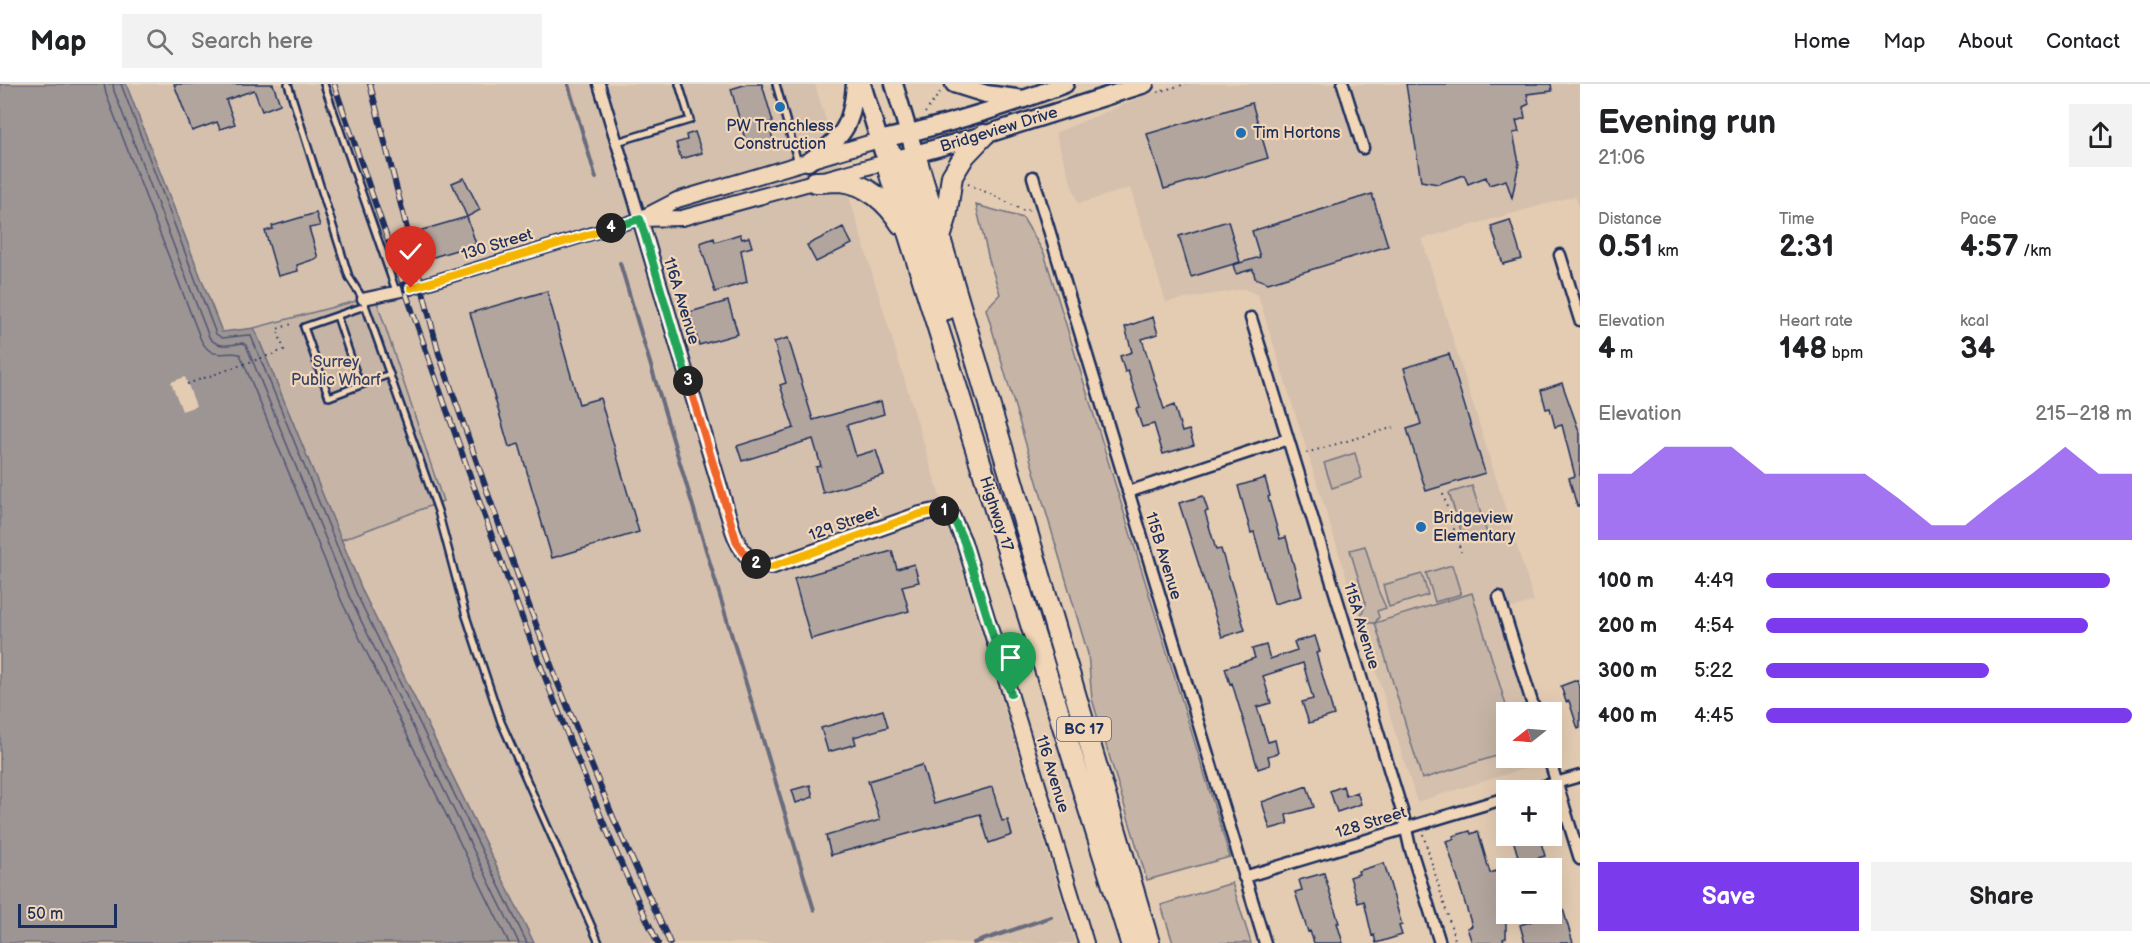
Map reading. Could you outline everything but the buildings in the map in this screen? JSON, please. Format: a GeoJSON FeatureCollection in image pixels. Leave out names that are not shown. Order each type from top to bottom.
{"type":"FeatureCollection","features":[{"type":"Feature","properties":{"kind":"highway"},"geometry":{"type":"LineString","coordinates":[[940,238],[946,218],[952,176],[965,154],[984,135]]}},
{"type":"Feature","properties":{"kind":"highway"},"geometry":{"type":"LineString","coordinates":[[879,140],[899,159],[990,442],[1023,514]]}},
{"type":"Feature","properties":{"kind":"highway","name":"Highway 17"},"geometry":{"type":"LineString","coordinates":[[899,159],[908,236],[1039,644],[1131,943]]}},
{"type":"Feature","properties":{"kind":"highway","name":"Highway 17"},"geometry":{"type":"LineString","coordinates":[[899,159],[940,238],[1149,943]]}},
{"type":"Feature","properties":{"kind":"highway"},"geometry":{"type":"LineString","coordinates":[[815,182],[841,181],[867,189],[892,209],[908,236]]}},
{"type":"Feature","properties":{"kind":"main road"},"geometry":{"type":"LineString","coordinates":[[803,163],[836,142],[848,125],[854,107],[855,84]]}},
{"type":"Feature","properties":{"kind":"main road"},"geometry":{"type":"LineString","coordinates":[[862,84],[879,140]]}},
{"type":"Feature","properties":{"kind":"main road","name":"Highway 17"},"geometry":{"type":"LineString","coordinates":[[894,84],[909,133],[899,159]]}},
{"type":"Feature","properties":{"kind":"main road","name":"Bridgeview Drive"},"geometry":{"type":"LineString","coordinates":[[879,140],[927,129],[1065,84]]}},
{"type":"Feature","properties":{"kind":"main road","name":"Bridgeview Drive"},"geometry":{"type":"LineString","coordinates":[[899,159],[984,135],[1145,84]]}},
{"type":"Feature","properties":{"kind":"main road"},"geometry":{"type":"LineString","coordinates":[[949,86],[1024,99]]}},
{"type":"Feature","properties":{"kind":"street","name":"116A Avenue"},"geometry":{"type":"LineString","coordinates":[[599,84],[733,531],[737,543],[748,559]]}},
{"type":"Feature","properties":{"kind":"street"},"geometry":{"type":"LineString","coordinates":[[1343,84],[1364,148]]}},
{"type":"Feature","properties":{"kind":"street","name":"130 Street"},"geometry":{"type":"LineString","coordinates":[[364,303],[640,219],[677,200],[879,140]]}},
{"type":"Feature","properties":{"kind":"street","name":"130 Street"},"geometry":{"type":"LineString","coordinates":[[640,219],[682,218],[899,159]]}},
{"type":"Feature","properties":{"kind":"street","name":"115B Avenue"},"geometry":{"type":"LineString","coordinates":[[1033,177],[1264,943]]}},
{"type":"Feature","properties":{"kind":"street"},"geometry":{"type":"LineString","coordinates":[[1560,255],[1580,320]]}},
{"type":"Feature","properties":{"kind":"street","name":"115A Avenue"},"geometry":{"type":"LineString","coordinates":[[1251,318],[1399,799],[1405,829],[1440,943]]}},
{"type":"Feature","properties":{"kind":"street"},"geometry":{"type":"LineString","coordinates":[[1128,492],[1288,439]]}},
{"type":"Feature","properties":{"kind":"street","name":"129 Street"},"geometry":{"type":"LineString","coordinates":[[748,559],[759,565],[771,567],[920,514],[939,510],[951,513]]}},
{"type":"Feature","properties":{"kind":"street","name":"116 Avenue"},"geometry":{"type":"LineString","coordinates":[[951,513],[964,542],[1086,943]]}},
{"type":"Feature","properties":{"kind":"street"},"geometry":{"type":"LineString","coordinates":[[1499,597],[1532,702]]}},
{"type":"Feature","properties":{"kind":"street"},"geometry":{"type":"LineString","coordinates":[[1562,782],[1580,776]]}},
{"type":"Feature","properties":{"kind":"street"},"geometry":{"type":"LineString","coordinates":[[1562,800],[1580,859]]}},
{"type":"Feature","properties":{"kind":"street","name":"128 Street"},"geometry":{"type":"LineString","coordinates":[[1244,877],[1496,801]]}},
{"type":"Feature","properties":{"kind":"lane"},"geometry":{"type":"LineString","coordinates":[[288,84],[349,277],[364,303],[438,511],[466,616],[501,722],[599,943]]}},
{"type":"Feature","properties":{"kind":"lane"},"geometry":{"type":"LineString","coordinates":[[324,84],[396,292]]}},
{"type":"Feature","properties":{"kind":"lane"},"geometry":{"type":"LineString","coordinates":[[617,142],[690,120],[679,84]]}},
{"type":"Feature","properties":{"kind":"lane"},"geometry":{"type":"LineString","coordinates":[[776,84],[803,163]]}},
{"type":"Feature","properties":{"kind":"lane"},"geometry":{"type":"LineString","coordinates":[[364,303],[304,327],[329,397],[390,375]]}},
{"type":"Feature","properties":{"kind":"lane"},"geometry":{"type":"LineString","coordinates":[[336,316],[360,386]]}},
{"type":"Feature","properties":{"kind":"path"},"geometry":{"type":"LineString","coordinates":[[923,116],[949,86]]}},
{"type":"Feature","properties":{"kind":"path"},"geometry":{"type":"LineString","coordinates":[[961,182],[1024,211],[1042,206]]}},
{"type":"Feature","properties":{"kind":"path"},"geometry":{"type":"LineString","coordinates":[[187,384],[284,350]]}},
{"type":"Feature","properties":{"kind":"path"},"geometry":{"type":"LineString","coordinates":[[1301,455],[1398,426]]}},
{"type":"Feature","properties":{"kind":"path"},"geometry":{"type":"LineString","coordinates":[[1443,494],[1461,552]]}},
{"type":"Feature","properties":{"kind":"path"},"geometry":{"type":"LineString","coordinates":[[1423,833],[1456,943]]}},
{"type":"Feature","properties":{"kind":"shaded area"},"geometry":{"type":"Polygon","coordinates":[[[126,84],[815,84],[1075,943],[534,943],[363,592],[254,328],[222,332],[126,84]]]}},
{"type":"Feature","properties":{"kind":"shaded area"},"geometry":{"type":"Polygon","coordinates":[[[1179,84],[1580,84],[1580,211],[1575,196],[1422,239],[1534,601],[1496,613],[1524,702],[1496,702],[1496,768],[1527,768],[1417,802],[1258,295],[1244,289],[1166,302],[1130,188],[1078,204],[1055,133],[1179,84]]]}},
{"type":"Feature","properties":{"kind":"green space"},"geometry":{"type":"Polygon","coordinates":[[[976,205],[1023,218],[1044,253],[1230,857],[1147,880],[1092,699],[1088,654],[986,309],[1000,294],[976,205]]]}},
{"type":"Feature","properties":{"kind":"green space","name":"Surrey Public Wharf"},"geometry":{"type":"Polygon","coordinates":[[[375,296],[443,501],[341,540],[254,328],[375,296]]]}},
{"type":"Feature","properties":{"kind":"green space"},"geometry":{"type":"Polygon","coordinates":[[[1355,453],[1362,478],[1332,488],[1324,463],[1355,453]]]}},
{"type":"Feature","properties":{"kind":"green space"},"geometry":{"type":"Polygon","coordinates":[[[1472,486],[1487,533],[1464,540],[1449,493],[1472,486]]]}},
{"type":"Feature","properties":{"kind":"green space"},"geometry":{"type":"Polygon","coordinates":[[[1365,546],[1378,590],[1386,608],[1377,611],[1379,617],[1375,623],[1364,623],[1361,616],[1366,604],[1350,550],[1365,546]]]}},
{"type":"Feature","properties":{"kind":"green space"},"geometry":{"type":"Polygon","coordinates":[[[1452,565],[1461,594],[1435,602],[1426,573],[1452,565]]]}},
{"type":"Feature","properties":{"kind":"green space"},"geometry":{"type":"Polygon","coordinates":[[[1422,574],[1428,595],[1389,607],[1383,585],[1422,574]]]}},
{"type":"Feature","properties":{"kind":"green space"},"geometry":{"type":"Polygon","coordinates":[[[1472,593],[1505,702],[1496,702],[1496,756],[1422,779],[1375,623],[1472,593]]]}},
{"type":"Feature","properties":{"kind":"green space"},"geometry":{"type":"Polygon","coordinates":[[[1232,883],[1251,943],[1173,943],[1161,905],[1232,883]]]}},
{"type":"Feature","properties":{"kind":"water"},"geometry":{"type":"Polygon","coordinates":[[[0,84],[126,84],[222,332],[254,328],[363,592],[534,943],[0,943],[0,84]]]}},
{"type":"Feature","properties":{"kind":"pier"},"geometry":{"type":"Polygon","coordinates":[[[185,377],[196,406],[182,411],[171,382],[185,377]]]}},
{"type":"Feature","properties":{"kind":"waterway"},"geometry":{"type":"LineString","coordinates":[[568,84],[596,178]]}},
{"type":"Feature","properties":{"kind":"waterway"},"geometry":{"type":"LineString","coordinates":[[620,263],[814,910]]}},
{"type":"Feature","properties":{"kind":"waterway"},"geometry":{"type":"LineString","coordinates":[[974,943],[1051,917]]}},
{"type":"Feature","properties":{"kind":"railway"},"geometry":{"type":"LineString","coordinates":[[334,84],[452,425],[526,628],[605,826],[658,943]]}},
{"type":"Feature","properties":{"kind":"railway"},"geometry":{"type":"LineString","coordinates":[[370,84],[439,354],[557,681],[613,817],[670,943]]}},
{"type":"Feature","properties":{"kind":"place","name":"PW Trenchless Construction"},"geometry":{"type":"Point","coordinates":[780,107]}},
{"type":"Feature","properties":{"kind":"place","name":"Tim Hortons"},"geometry":{"type":"Point","coordinates":[1241,133]}},
{"type":"Feature","properties":{"kind":"place","name":"Bridgeview Elementary"},"geometry":{"type":"Point","coordinates":[1421,527]}},
{"type":"Feature","properties":{"kind":"route"},"geometry":{"type":"LineString","coordinates":[[411,288],[640,219],[733,531],[737,543],[748,559],[759,565],[771,567],[920,514],[939,510],[951,513],[964,542],[1011,694]]}}]}
